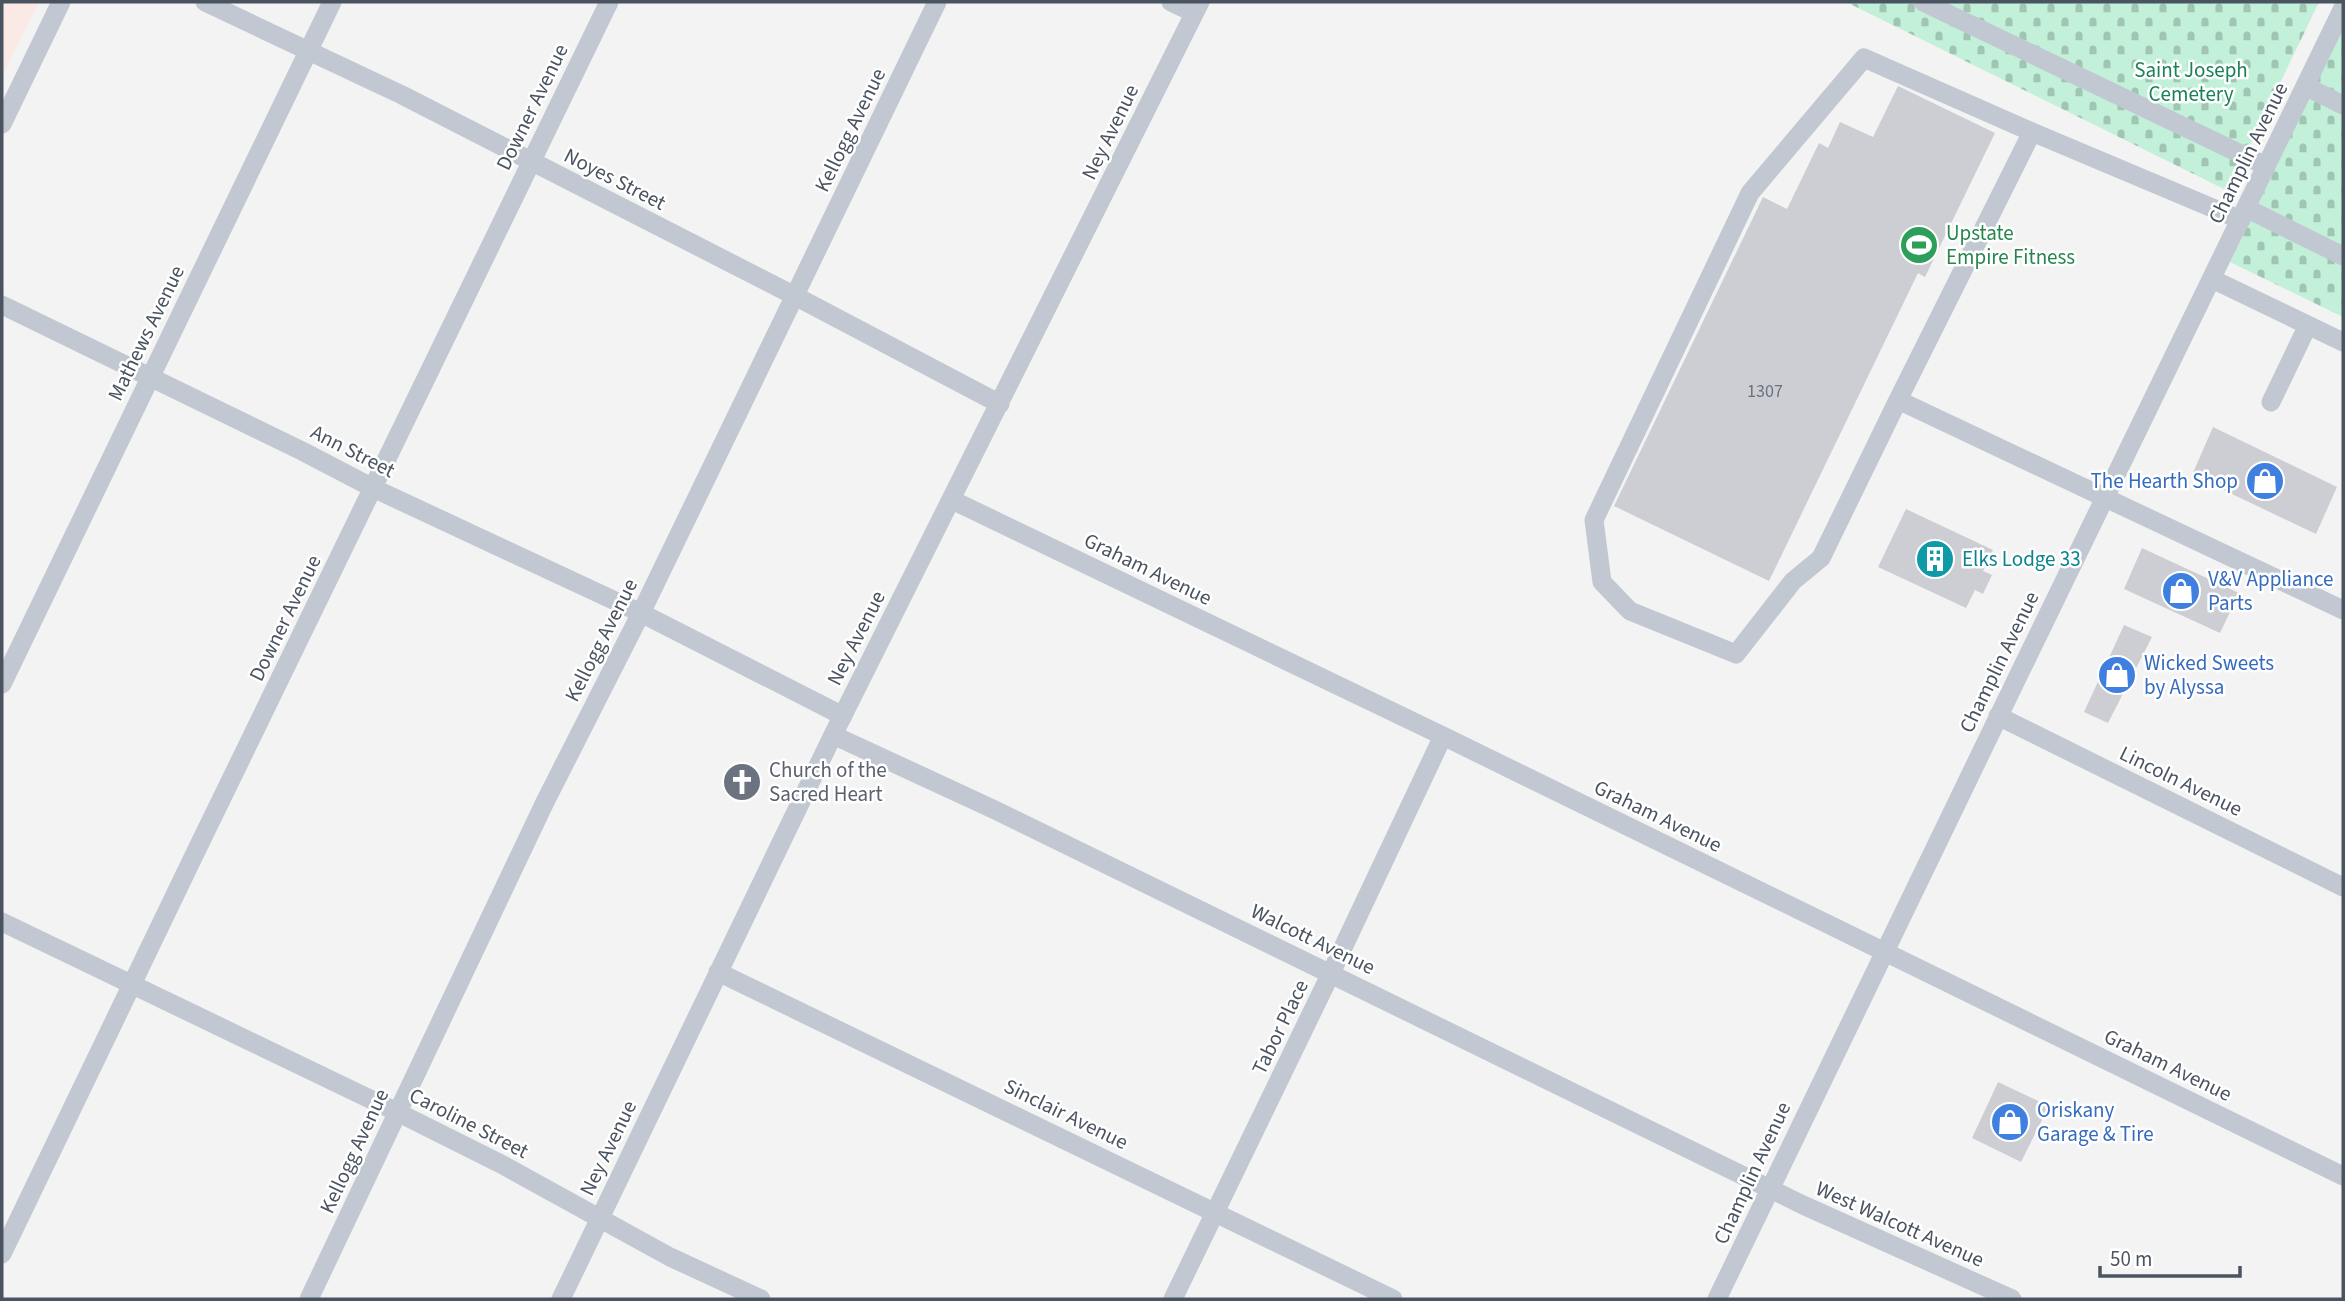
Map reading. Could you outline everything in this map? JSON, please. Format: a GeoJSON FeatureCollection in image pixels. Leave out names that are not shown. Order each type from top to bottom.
{"type":"FeatureCollection","features":[{"type":"Feature","properties":{"kind":"street"},"geometry":{"type":"LineString","coordinates":[[2,124],[61,2]]}},
{"type":"Feature","properties":{"kind":"street","name":"Noyes Street"},"geometry":{"type":"LineString","coordinates":[[205,2],[402,95],[1000,404]]}},
{"type":"Feature","properties":{"kind":"street","name":"Mathews Avenue"},"geometry":{"type":"LineString","coordinates":[[2,684],[332,2]]}},
{"type":"Feature","properties":{"kind":"street","name":"Downer Avenue"},"geometry":{"type":"LineString","coordinates":[[2,1254],[130,984],[609,2]]}},
{"type":"Feature","properties":{"kind":"street","name":"Kellogg Avenue"},"geometry":{"type":"LineString","coordinates":[[309,1299],[545,802],[641,613],[937,2]]}},
{"type":"Feature","properties":{"kind":"street"},"geometry":{"type":"LineString","coordinates":[[1171,2],[1197,8]]}},
{"type":"Feature","properties":{"kind":"street"},"geometry":{"type":"LineString","coordinates":[[1923,2],[2266,166]]}},
{"type":"Feature","properties":{"kind":"street","name":"Ney Avenue"},"geometry":{"type":"LineString","coordinates":[[561,1299],[833,735],[1197,8]]}},
{"type":"Feature","properties":{"kind":"street","name":"Champlin Avenue"},"geometry":{"type":"LineString","coordinates":[[1717,1299],[1814,1094],[1886,952],[2343,8]]}},
{"type":"Feature","properties":{"kind":"street"},"geometry":{"type":"LineString","coordinates":[[2032,132],[1821,558],[1793,581],[1737,654],[1630,611],[1602,582],[1594,520],[1750,193],[1864,58],[2032,132],[2343,256]]}},
{"type":"Feature","properties":{"kind":"street"},"geometry":{"type":"LineString","coordinates":[[2305,86],[2343,106]]}},
{"type":"Feature","properties":{"kind":"street"},"geometry":{"type":"LineString","coordinates":[[2212,279],[2343,342]]}},
{"type":"Feature","properties":{"kind":"street","name":"Ann Street"},"geometry":{"type":"LineString","coordinates":[[2,305],[302,450],[373,488],[641,613],[843,716]]}},
{"type":"Feature","properties":{"kind":"street"},"geometry":{"type":"LineString","coordinates":[[2271,402],[2308,325]]}},
{"type":"Feature","properties":{"kind":"street"},"geometry":{"type":"LineString","coordinates":[[1898,400],[2343,610]]}},
{"type":"Feature","properties":{"kind":"street","name":"Graham Avenue"},"geometry":{"type":"LineString","coordinates":[[952,500],[1443,736],[2343,1176]]}},
{"type":"Feature","properties":{"kind":"street","name":"Lincoln Avenue"},"geometry":{"type":"LineString","coordinates":[[1998,716],[2343,887]]}},
{"type":"Feature","properties":{"kind":"street","name":"Walcott Avenue"},"geometry":{"type":"LineString","coordinates":[[833,735],[995,810],[1770,1189]]}},
{"type":"Feature","properties":{"kind":"street","name":"Tabor Place"},"geometry":{"type":"LineString","coordinates":[[1173,1299],[1443,736]]}},
{"type":"Feature","properties":{"kind":"street","name":"Caroline Street"},"geometry":{"type":"LineString","coordinates":[[2,922],[397,1112],[501,1164],[670,1257],[761,1299]]}},
{"type":"Feature","properties":{"kind":"street","name":"Sinclair Avenue"},"geometry":{"type":"LineString","coordinates":[[718,972],[1393,1299]]}},
{"type":"Feature","properties":{"kind":"street","name":"West Walcott Avenue"},"geometry":{"type":"LineString","coordinates":[[1770,1189],[2011,1299]]}},
{"type":"Feature","properties":{"kind":"shaded area"},"geometry":{"type":"Polygon","coordinates":[[[2,2],[39,2],[2,77],[2,2]]]}},
{"type":"Feature","properties":{"kind":"green space","name":"Saint Joseph Cemetery"},"geometry":{"type":"Polygon","coordinates":[[[1846,2],[2319,2],[2228,191],[1846,2]]]}},
{"type":"Feature","properties":{"kind":"green space"},"geometry":{"type":"Polygon","coordinates":[[[2343,28],[2343,317],[2230,262],[2343,28]]]}},
{"type":"Feature","properties":{"kind":"building"},"geometry":{"type":"Polygon","coordinates":[[[1898,86],[1995,133],[1925,277],[1918,273],[1769,581],[1614,506],[1763,197],[1787,209],[1819,143],[1828,148],[1840,122],[1873,137],[1898,86]]]}},
{"type":"Feature","properties":{"kind":"building","name":"The Hearth Shop"},"geometry":{"type":"Polygon","coordinates":[[[2213,427],[2337,487],[2316,534],[2192,475],[2213,427]]]}},
{"type":"Feature","properties":{"kind":"building","name":"Elks Lodge 33"},"geometry":{"type":"Polygon","coordinates":[[[1906,509],[1993,550],[1983,571],[1992,575],[1983,594],[1975,590],[1966,608],[1878,567],[1906,509]]]}},
{"type":"Feature","properties":{"kind":"building","name":"V&V Appliance Parts"},"geometry":{"type":"Polygon","coordinates":[[[2142,548],[2239,593],[2220,633],[2124,589],[2142,548]]]}},
{"type":"Feature","properties":{"kind":"building","name":"Wicked Sweets by Alyssa"},"geometry":{"type":"Polygon","coordinates":[[[2124,625],[2152,637],[2108,723],[2084,712],[2124,625]]]}},
{"type":"Feature","properties":{"kind":"building","name":"Oriskany Garage & Tire"},"geometry":{"type":"Polygon","coordinates":[[[1998,1082],[2049,1106],[2021,1162],[1972,1138],[1998,1082]]]}},
{"type":"Feature","properties":{"kind":"place","name":"Upstate Empire Fitness"},"geometry":{"type":"Point","coordinates":[1919,245]}},
{"type":"Feature","properties":{"kind":"place","name":"The Hearth Shop"},"geometry":{"type":"Point","coordinates":[2265,481]}},
{"type":"Feature","properties":{"kind":"place","name":"Elks Lodge 33"},"geometry":{"type":"Point","coordinates":[1935,559]}},
{"type":"Feature","properties":{"kind":"place","name":"V&V Appliance Parts"},"geometry":{"type":"Point","coordinates":[2181,591]}},
{"type":"Feature","properties":{"kind":"place","name":"Wicked Sweets by Alyssa"},"geometry":{"type":"Point","coordinates":[2117,675]}},
{"type":"Feature","properties":{"kind":"place","name":"Church of the Sacred Heart"},"geometry":{"type":"Point","coordinates":[742,782]}},
{"type":"Feature","properties":{"kind":"place","name":"Oriskany Garage & Tire"},"geometry":{"type":"Point","coordinates":[2010,1122]}}]}
